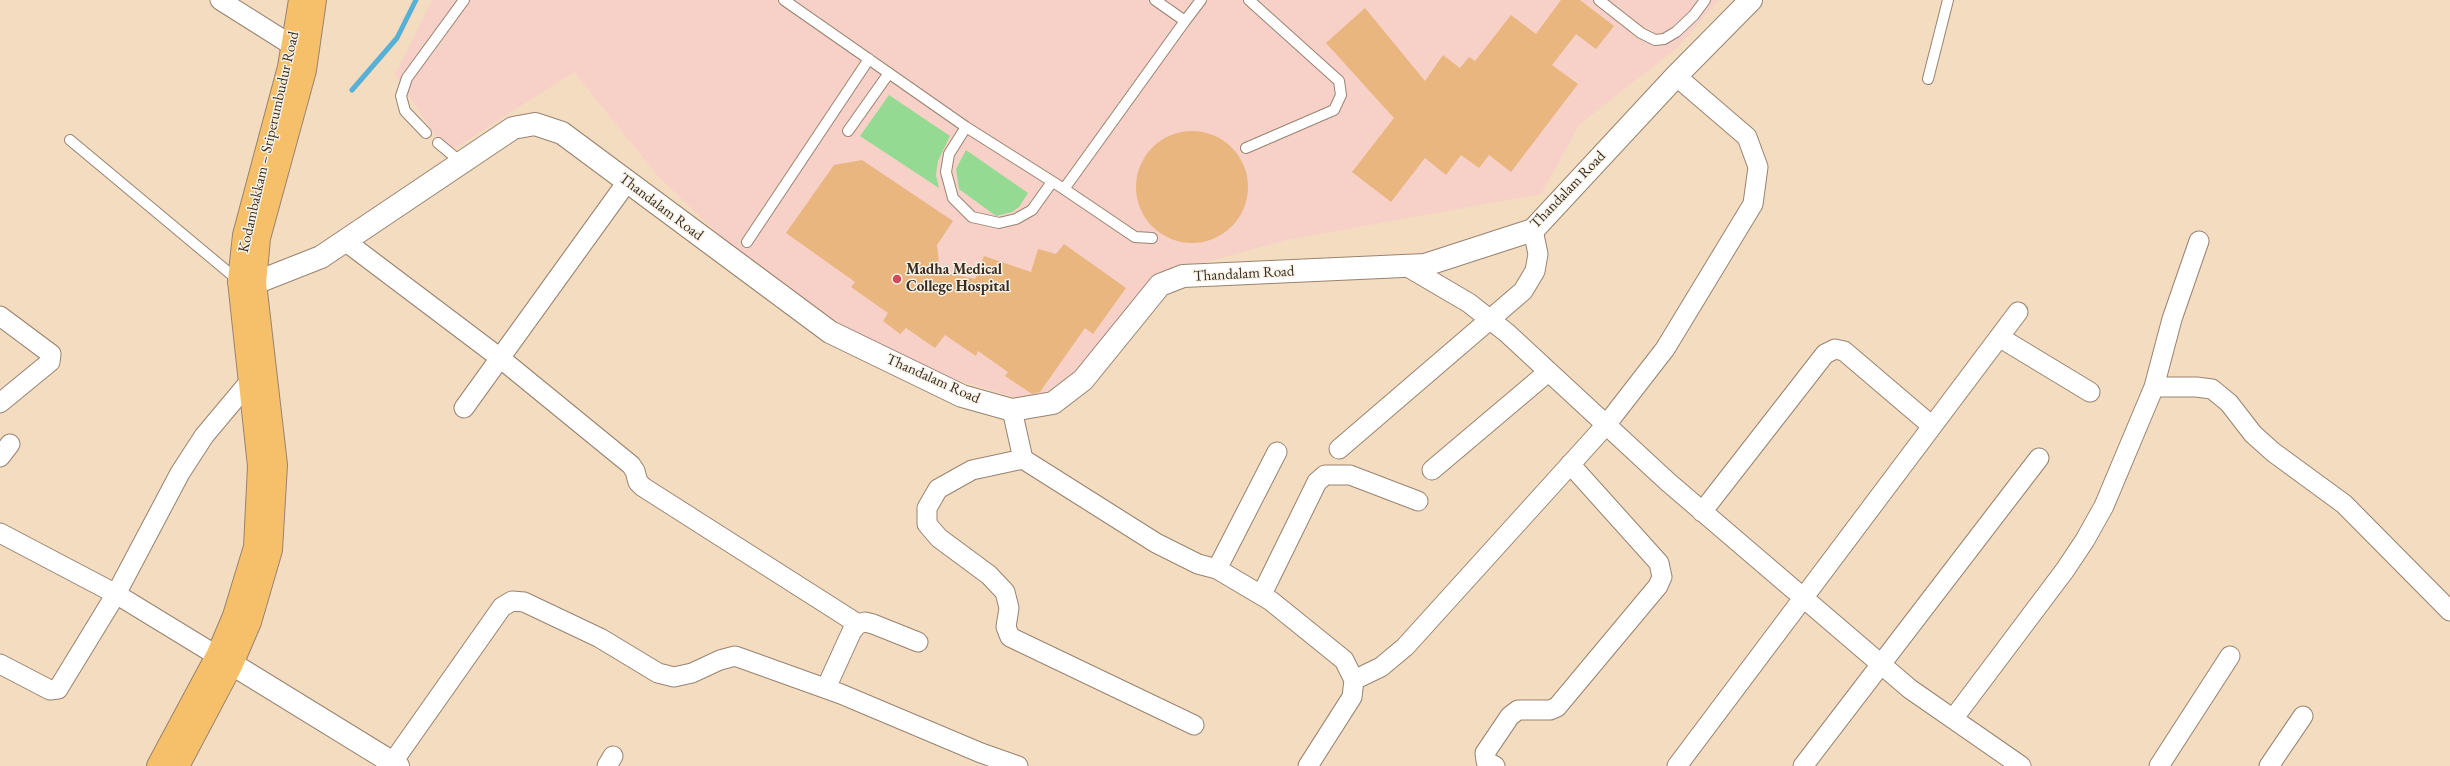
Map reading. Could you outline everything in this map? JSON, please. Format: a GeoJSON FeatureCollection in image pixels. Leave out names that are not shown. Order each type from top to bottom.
{"type":"FeatureCollection","features":[{"type":"Feature","properties":{"kind":"main road","name":"Kodambakkam – Sriperumbudur Road"},"geometry":{"type":"LineString","coordinates":[[178,766],[224,660],[234,616],[255,547],[259,466],[250,381],[244,235],[289,67],[300,0]]}},
{"type":"Feature","properties":{"kind":"main road","name":"Kodambakkam – Sriperumbudur Road"},"geometry":{"type":"LineString","coordinates":[[158,766],[224,660],[250,622],[271,550],[275,506],[276,465],[247,282],[304,70],[315,0]]}},
{"type":"Feature","properties":{"kind":"street"},"geometry":{"type":"LineString","coordinates":[[220,0],[292,46]]}},
{"type":"Feature","properties":{"kind":"street","name":"Thandalam Road"},"geometry":{"type":"LineString","coordinates":[[247,282],[321,257],[514,128],[535,124],[562,132],[830,332],[962,396],[1012,410],[1053,403],[1083,380],[1160,286],[1183,276],[1425,265],[1533,230],[1676,76],[1751,0]]}},
{"type":"Feature","properties":{"kind":"street"},"geometry":{"type":"LineString","coordinates":[[1354,680],[1381,667],[1406,647],[1606,425],[1665,349],[1753,204],[1758,167],[1747,137],[1676,76]]}},
{"type":"Feature","properties":{"kind":"street"},"geometry":{"type":"LineString","coordinates":[[464,408],[627,182]]}},
{"type":"Feature","properties":{"kind":"street"},"geometry":{"type":"LineString","coordinates":[[1339,449],[1523,291],[1535,271],[1538,254],[1533,230]]}},
{"type":"Feature","properties":{"kind":"street"},"geometry":{"type":"LineString","coordinates":[[1953,719],[2085,540],[2104,506],[2154,387],[2172,319],[2199,240]]}},
{"type":"Feature","properties":{"kind":"street"},"geometry":{"type":"LineString","coordinates":[[345,241],[500,358],[631,465],[635,471],[638,482],[642,487],[858,624]]}},
{"type":"Feature","properties":{"kind":"street"},"geometry":{"type":"LineString","coordinates":[[1406,266],[1469,302],[1491,320],[1702,512],[1910,689],[1953,719],[2001,760],[2021,766]]}},
{"type":"Feature","properties":{"kind":"street"},"geometry":{"type":"LineString","coordinates":[[1677,766],[2018,312]]}},
{"type":"Feature","properties":{"kind":"street"},"geometry":{"type":"LineString","coordinates":[[0,316],[51,354],[50,362],[0,403]]}},
{"type":"Feature","properties":{"kind":"street"},"geometry":{"type":"LineString","coordinates":[[2000,337],[2090,392]]}},
{"type":"Feature","properties":{"kind":"street"},"geometry":{"type":"LineString","coordinates":[[1702,512],[1825,354],[1835,349],[1844,351],[1932,426]]}},
{"type":"Feature","properties":{"kind":"street"},"geometry":{"type":"LineString","coordinates":[[1432,470],[1548,372]]}},
{"type":"Feature","properties":{"kind":"street"},"geometry":{"type":"LineString","coordinates":[[0,664],[50,690],[58,689],[116,594],[180,473],[204,436],[250,381]]}},
{"type":"Feature","properties":{"kind":"street"},"geometry":{"type":"LineString","coordinates":[[2154,387],[2196,387],[2212,389],[2229,403],[2253,434],[2273,452],[2344,504],[2450,611]]}},
{"type":"Feature","properties":{"kind":"street"},"geometry":{"type":"LineString","coordinates":[[1012,410],[1024,458],[1156,543],[1198,564],[1217,569],[1262,594],[1344,660],[1354,680],[1352,697],[1308,766]]}},
{"type":"Feature","properties":{"kind":"street"},"geometry":{"type":"LineString","coordinates":[[1217,569],[1277,452]]}},
{"type":"Feature","properties":{"kind":"street"},"geometry":{"type":"LineString","coordinates":[[1024,458],[972,470],[938,489],[926,508],[928,524],[939,538],[988,575],[1005,592],[1010,608],[1006,626],[1010,637],[1194,725]]}},
{"type":"Feature","properties":{"kind":"street"},"geometry":{"type":"LineString","coordinates":[[1803,766],[1880,663],[2039,458]]}},
{"type":"Feature","properties":{"kind":"street"},"geometry":{"type":"LineString","coordinates":[[1494,766],[1486,761],[1485,753],[1510,716],[1518,710],[1550,710],[1557,707],[1658,586],[1662,577],[1659,562],[1570,464]]}},
{"type":"Feature","properties":{"kind":"street"},"geometry":{"type":"LineString","coordinates":[[1262,594],[1316,482],[1325,474],[1350,475],[1418,501]]}},
{"type":"Feature","properties":{"kind":"street"},"geometry":{"type":"LineString","coordinates":[[0,533],[116,594],[394,765],[502,607],[512,601],[524,602],[600,638],[658,673],[674,677],[735,656],[826,688],[981,754],[1018,766]]}},
{"type":"Feature","properties":{"kind":"street"},"geometry":{"type":"LineString","coordinates":[[826,688],[852,631],[858,624],[865,622],[873,624],[918,642]]}},
{"type":"Feature","properties":{"kind":"street"},"geometry":{"type":"LineString","coordinates":[[2160,766],[2230,656]]}},
{"type":"Feature","properties":{"kind":"street"},"geometry":{"type":"LineString","coordinates":[[2269,766],[2303,716]]}},
{"type":"Feature","properties":{"kind":"lane"},"geometry":{"type":"LineString","coordinates":[[426,133],[405,112],[401,96],[407,78],[464,0]]}},
{"type":"Feature","properties":{"kind":"lane"},"geometry":{"type":"LineString","coordinates":[[784,0],[966,127],[1064,189],[1135,237],[1152,238]]}},
{"type":"Feature","properties":{"kind":"lane"},"geometry":{"type":"LineString","coordinates":[[1155,0],[1185,21]]}},
{"type":"Feature","properties":{"kind":"lane"},"geometry":{"type":"LineString","coordinates":[[1064,189],[1201,0]]}},
{"type":"Feature","properties":{"kind":"lane"},"geometry":{"type":"LineString","coordinates":[[1246,148],[1334,110],[1341,95],[1339,81],[1249,0]]}},
{"type":"Feature","properties":{"kind":"lane"},"geometry":{"type":"LineString","coordinates":[[1599,0],[1641,33],[1655,40],[1664,40],[1676,32],[1694,14],[1705,0]]}},
{"type":"Feature","properties":{"kind":"lane"},"geometry":{"type":"LineString","coordinates":[[1928,79],[1948,0]]}},
{"type":"Feature","properties":{"kind":"lane"},"geometry":{"type":"LineString","coordinates":[[747,242],[869,60]]}},
{"type":"Feature","properties":{"kind":"lane"},"geometry":{"type":"LineString","coordinates":[[848,131],[889,73]]}},
{"type":"Feature","properties":{"kind":"lane"},"geometry":{"type":"LineString","coordinates":[[966,127],[949,154],[946,172],[953,198],[972,217],[999,223],[1016,220],[1032,210],[1052,182]]}},
{"type":"Feature","properties":{"kind":"lane"},"geometry":{"type":"LineString","coordinates":[[70,140],[247,282]]}},
{"type":"Feature","properties":{"kind":"lane"},"geometry":{"type":"LineString","coordinates":[[438,143],[462,163]]}},
{"type":"Feature","properties":{"kind":"shaded area"},"geometry":{"type":"Polygon","coordinates":[[[432,0],[1719,0],[1678,47],[1580,124],[1541,194],[1287,240],[1161,274],[1082,370],[1036,404],[938,374],[846,328],[733,249],[658,176],[574,72],[447,153],[395,75],[432,0]]]}},
{"type":"Feature","properties":{"kind":"green space"},"geometry":{"type":"Polygon","coordinates":[[[889,95],[950,136],[938,161],[936,175],[939,188],[860,136],[889,95]]]}},
{"type":"Feature","properties":{"kind":"green space"},"geometry":{"type":"Polygon","coordinates":[[[966,150],[1028,193],[1019,207],[1012,212],[996,216],[959,189],[956,169],[966,150]]]}},
{"type":"Feature","properties":{"kind":"building"},"geometry":{"type":"Polygon","coordinates":[[[1561,0],[1580,0],[1614,26],[1596,49],[1576,34],[1552,65],[1578,84],[1511,172],[1489,155],[1479,168],[1461,155],[1446,175],[1425,158],[1391,202],[1352,172],[1394,118],[1326,43],[1365,8],[1425,81],[1443,55],[1460,68],[1469,57],[1475,61],[1511,15],[1536,34],[1561,0]]]}},
{"type":"Feature","properties":{"kind":"building"},"geometry":{"type":"Polygon","coordinates":[[[1192,131],[1214,135],[1232,147],[1244,165],[1248,187],[1244,209],[1232,227],[1214,239],[1192,243],[1170,239],[1152,227],[1140,209],[1136,187],[1140,165],[1152,147],[1170,135],[1192,131]]]}},
{"type":"Feature","properties":{"kind":"building","name":"Madha Medical College Hospital"},"geometry":{"type":"Polygon","coordinates":[[[862,160],[953,221],[937,245],[940,271],[975,279],[984,256],[1031,272],[1038,249],[1056,254],[1064,244],[1126,288],[1093,334],[1085,328],[1040,392],[1032,394],[1005,376],[1008,372],[978,351],[976,356],[945,335],[935,348],[906,328],[900,334],[883,321],[888,313],[851,287],[855,282],[786,233],[834,165],[862,160]]]}},
{"type":"Feature","properties":{"kind":"waterway"},"geometry":{"type":"LineString","coordinates":[[352,90],[397,38],[416,0]]}},
{"type":"Feature","properties":{"kind":"place","name":"Madha Medical College Hospital"},"geometry":{"type":"Point","coordinates":[897,279]}}]}
